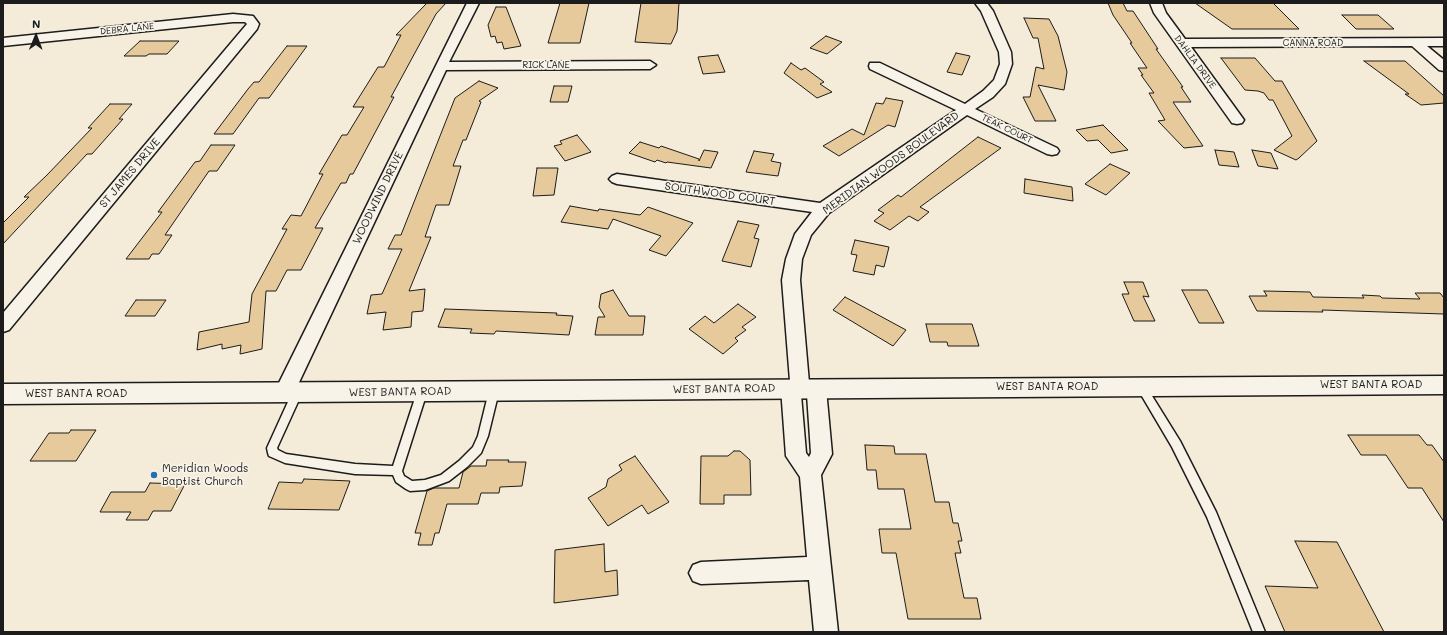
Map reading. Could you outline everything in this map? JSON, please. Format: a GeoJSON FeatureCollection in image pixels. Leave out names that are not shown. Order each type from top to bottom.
{"type":"FeatureCollection","features":[{"type":"Feature","properties":{"kind":"street","name":"WOODWIND DRIVE"},"geometry":{"type":"LineString","coordinates":[[290,393],[441,66],[468,10],[473,3]]}},
{"type":"Feature","properties":{"kind":"street","name":"MERIDIAN WOODS BOULEVARD"},"geometry":{"type":"LineString","coordinates":[[820,568],[810,474],[796,456],[802,388],[791,274],[796,249],[803,234],[823,209],[988,94],[998,84],[1003,76],[1006,64],[1004,50],[987,10],[981,3]]}},
{"type":"Feature","properties":{"kind":"street","name":"DAHLIA DRIVE"},"geometry":{"type":"LineString","coordinates":[[1156,3],[1160,13],[1237,120]]}},
{"type":"Feature","properties":{"kind":"street","name":"DEBRA LANE"},"geometry":{"type":"LineString","coordinates":[[3,42],[233,18],[251,20]]}},
{"type":"Feature","properties":{"kind":"street","name":"ST JAMES DRIVE"},"geometry":{"type":"LineString","coordinates":[[3,325],[251,29],[253,24],[251,20]]}},
{"type":"Feature","properties":{"kind":"street"},"geometry":{"type":"LineString","coordinates":[[1415,42],[1444,67]]}},
{"type":"Feature","properties":{"kind":"street","name":"CANNA ROAD"},"geometry":{"type":"LineString","coordinates":[[1182,43],[1444,42]]}},
{"type":"Feature","properties":{"kind":"street","name":"RICK LANE"},"geometry":{"type":"LineString","coordinates":[[441,66],[650,65]]}},
{"type":"Feature","properties":{"kind":"street","name":"TEAK COURT"},"geometry":{"type":"LineString","coordinates":[[875,66],[1052,151]]}},
{"type":"Feature","properties":{"kind":"street","name":"SOUTHWOOD COURT"},"geometry":{"type":"LineString","coordinates":[[617,179],[823,209]]}},
{"type":"Feature","properties":{"kind":"street","name":"WEST BANTA ROAD"},"geometry":{"type":"LineString","coordinates":[[3,394],[1444,385]]}},
{"type":"Feature","properties":{"kind":"street"},"geometry":{"type":"LineString","coordinates":[[701,572],[820,568],[826,632]]}},
{"type":"Feature","properties":{"kind":"lane"},"geometry":{"type":"LineString","coordinates":[[1141,386],[1176,444],[1212,516],[1259,632]]}},
{"type":"Feature","properties":{"kind":"lane"},"geometry":{"type":"LineString","coordinates":[[422,392],[397,471],[400,479],[410,486],[425,485],[445,478],[464,464],[477,450],[484,436],[494,391]]}},
{"type":"Feature","properties":{"kind":"lane"},"geometry":{"type":"LineString","coordinates":[[290,393],[272,448],[273,453],[285,458],[347,468],[397,471]]}},
{"type":"Feature","properties":{"kind":"building"},"geometry":{"type":"Polygon","coordinates":[[[427,3],[446,3],[436,14],[391,97],[394,97],[353,174],[350,174],[346,183],[341,183],[315,228],[323,228],[301,270],[287,270],[276,291],[266,291],[262,349],[240,354],[241,345],[222,349],[222,344],[197,350],[199,332],[249,322],[252,294],[287,229],[282,229],[291,215],[301,216],[323,174],[319,174],[342,135],[347,135],[364,107],[353,107],[378,67],[384,67],[401,35],[396,35],[427,3]]]}},
{"type":"Feature","properties":{"kind":"building"},"geometry":{"type":"Polygon","coordinates":[[[560,3],[589,3],[580,43],[548,43],[560,3]]]}},
{"type":"Feature","properties":{"kind":"building"},"geometry":{"type":"Polygon","coordinates":[[[641,3],[679,3],[677,31],[671,44],[635,42],[641,3]]]}},
{"type":"Feature","properties":{"kind":"building"},"geometry":{"type":"Polygon","coordinates":[[[1108,3],[1123,3],[1127,11],[1133,11],[1158,49],[1156,49],[1183,87],[1181,87],[1191,102],[1173,102],[1203,146],[1184,148],[1158,121],[1165,120],[1149,93],[1154,93],[1141,75],[1143,75],[1138,68],[1147,68],[1113,15],[1108,3]]]}},
{"type":"Feature","properties":{"kind":"building"},"geometry":{"type":"Polygon","coordinates":[[[1195,3],[1273,3],[1299,29],[1232,29],[1195,3]]]}},
{"type":"Feature","properties":{"kind":"building"},"geometry":{"type":"Polygon","coordinates":[[[496,7],[506,7],[521,46],[504,49],[502,42],[497,43],[495,36],[491,37],[488,25],[496,7]]]}},
{"type":"Feature","properties":{"kind":"building"},"geometry":{"type":"Polygon","coordinates":[[[1342,15],[1378,15],[1394,29],[1356,29],[1342,15]]]}},
{"type":"Feature","properties":{"kind":"building"},"geometry":{"type":"Polygon","coordinates":[[[1024,18],[1049,19],[1058,36],[1067,72],[1064,90],[1038,85],[1056,121],[1035,121],[1023,97],[1030,97],[1036,67],[1044,69],[1038,38],[1033,38],[1024,18]]]}},
{"type":"Feature","properties":{"kind":"building"},"geometry":{"type":"Polygon","coordinates":[[[826,36],[842,42],[827,54],[810,48],[826,36]]]}},
{"type":"Feature","properties":{"kind":"building"},"geometry":{"type":"Polygon","coordinates":[[[140,41],[179,41],[167,54],[124,56],[140,41]]]}},
{"type":"Feature","properties":{"kind":"building"},"geometry":{"type":"Polygon","coordinates":[[[287,46],[307,46],[269,98],[259,98],[233,134],[214,134],[248,89],[254,82],[259,82],[287,46]]]}},
{"type":"Feature","properties":{"kind":"building"},"geometry":{"type":"Polygon","coordinates":[[[956,53],[970,56],[962,75],[947,72],[956,53]]]}},
{"type":"Feature","properties":{"kind":"building"},"geometry":{"type":"Polygon","coordinates":[[[718,55],[725,72],[703,74],[698,57],[718,55]]]}},
{"type":"Feature","properties":{"kind":"building"},"geometry":{"type":"Polygon","coordinates":[[[1221,58],[1255,58],[1275,81],[1282,81],[1317,141],[1296,160],[1274,150],[1292,136],[1273,100],[1269,100],[1264,93],[1245,90],[1221,58]]]}},
{"type":"Feature","properties":{"kind":"building"},"geometry":{"type":"Polygon","coordinates":[[[1364,61],[1405,61],[1444,96],[1444,103],[1421,105],[1405,94],[1409,94],[1364,61]]]}},
{"type":"Feature","properties":{"kind":"building"},"geometry":{"type":"Polygon","coordinates":[[[791,63],[801,70],[805,68],[824,82],[820,84],[832,92],[817,98],[784,73],[791,63]]]}},
{"type":"Feature","properties":{"kind":"building"},"geometry":{"type":"Polygon","coordinates":[[[479,81],[498,88],[479,101],[481,102],[466,140],[463,140],[453,166],[461,166],[449,205],[436,205],[425,237],[431,237],[409,291],[425,289],[423,311],[412,312],[411,327],[383,330],[386,312],[367,314],[371,295],[382,294],[402,249],[388,249],[395,235],[401,235],[455,98],[479,81]]]}},
{"type":"Feature","properties":{"kind":"building"},"geometry":{"type":"Polygon","coordinates":[[[554,86],[572,86],[568,102],[550,102],[554,86]]]}},
{"type":"Feature","properties":{"kind":"building"},"geometry":{"type":"Polygon","coordinates":[[[886,98],[903,101],[895,127],[888,125],[839,156],[823,146],[852,129],[864,135],[876,103],[883,104],[886,98]]]}},
{"type":"Feature","properties":{"kind":"building"},"geometry":{"type":"Polygon","coordinates":[[[110,104],[132,104],[119,119],[123,119],[92,154],[87,154],[3,244],[3,223],[29,197],[24,197],[92,128],[88,128],[110,104]]]}},
{"type":"Feature","properties":{"kind":"building"},"geometry":{"type":"Polygon","coordinates":[[[1103,125],[1128,150],[1111,153],[1098,140],[1087,141],[1076,130],[1103,125]]]}},
{"type":"Feature","properties":{"kind":"building"},"geometry":{"type":"Polygon","coordinates":[[[577,135],[591,152],[565,161],[554,146],[562,144],[560,141],[577,135]]]}},
{"type":"Feature","properties":{"kind":"building"},"geometry":{"type":"Polygon","coordinates":[[[978,137],[1001,148],[920,207],[929,212],[918,221],[909,216],[890,230],[874,221],[884,213],[878,210],[898,195],[901,197],[978,137]]]}},
{"type":"Feature","properties":{"kind":"building"},"geometry":{"type":"Polygon","coordinates":[[[640,142],[659,148],[661,146],[699,159],[699,161],[704,150],[718,152],[711,168],[666,163],[657,160],[655,162],[629,153],[640,142]]]}},
{"type":"Feature","properties":{"kind":"building"},"geometry":{"type":"Polygon","coordinates":[[[211,145],[235,145],[217,171],[209,171],[165,235],[172,235],[159,254],[152,254],[149,259],[126,259],[162,212],[158,212],[195,162],[200,161],[211,145]]]}},
{"type":"Feature","properties":{"kind":"building"},"geometry":{"type":"Polygon","coordinates":[[[1215,150],[1234,152],[1239,167],[1219,165],[1215,150]]]}},
{"type":"Feature","properties":{"kind":"building"},"geometry":{"type":"Polygon","coordinates":[[[1252,150],[1271,153],[1278,169],[1258,166],[1252,150]]]}},
{"type":"Feature","properties":{"kind":"building"},"geometry":{"type":"Polygon","coordinates":[[[754,151],[774,154],[771,161],[781,163],[778,176],[746,172],[754,151]]]}},
{"type":"Feature","properties":{"kind":"building"},"geometry":{"type":"Polygon","coordinates":[[[1110,164],[1130,173],[1106,195],[1085,184],[1110,164]]]}},
{"type":"Feature","properties":{"kind":"building"},"geometry":{"type":"Polygon","coordinates":[[[537,168],[558,168],[554,195],[533,196],[537,168]]]}},
{"type":"Feature","properties":{"kind":"building"},"geometry":{"type":"Polygon","coordinates":[[[1025,179],[1072,187],[1073,201],[1024,193],[1025,179]]]}},
{"type":"Feature","properties":{"kind":"building"},"geometry":{"type":"Polygon","coordinates":[[[570,206],[598,211],[599,209],[640,215],[648,207],[693,223],[666,256],[649,250],[661,236],[613,219],[608,229],[561,222],[570,206]]]}},
{"type":"Feature","properties":{"kind":"building"},"geometry":{"type":"Polygon","coordinates":[[[738,221],[759,225],[754,238],[759,239],[751,267],[722,261],[738,221]]]}},
{"type":"Feature","properties":{"kind":"building"},"geometry":{"type":"Polygon","coordinates":[[[855,240],[889,247],[884,267],[876,265],[874,275],[853,271],[857,255],[851,254],[855,240]]]}},
{"type":"Feature","properties":{"kind":"building"},"geometry":{"type":"Polygon","coordinates":[[[1124,282],[1143,282],[1149,297],[1143,296],[1155,321],[1134,321],[1122,294],[1129,294],[1124,282]]]}},
{"type":"Feature","properties":{"kind":"building"},"geometry":{"type":"Polygon","coordinates":[[[613,290],[629,316],[645,316],[643,335],[595,335],[598,317],[605,317],[599,307],[601,294],[613,290]]]}},
{"type":"Feature","properties":{"kind":"building"},"geometry":{"type":"Polygon","coordinates":[[[1182,290],[1207,290],[1224,323],[1199,323],[1182,290]]]}},
{"type":"Feature","properties":{"kind":"building"},"geometry":{"type":"Polygon","coordinates":[[[1264,291],[1310,292],[1313,297],[1364,298],[1362,295],[1380,296],[1382,298],[1420,299],[1415,293],[1440,293],[1444,298],[1444,314],[1322,310],[1323,312],[1257,311],[1249,296],[1267,296],[1264,291]]]}},
{"type":"Feature","properties":{"kind":"building"},"geometry":{"type":"Polygon","coordinates":[[[845,297],[906,330],[893,346],[833,310],[845,297]]]}},
{"type":"Feature","properties":{"kind":"building"},"geometry":{"type":"Polygon","coordinates":[[[136,300],[166,300],[155,316],[125,316],[136,300]]]}},
{"type":"Feature","properties":{"kind":"building"},"geometry":{"type":"Polygon","coordinates":[[[738,304],[756,317],[742,327],[746,330],[735,338],[738,341],[723,354],[689,329],[705,316],[714,323],[738,304]]]}},
{"type":"Feature","properties":{"kind":"building"},"geometry":{"type":"Polygon","coordinates":[[[445,309],[557,313],[556,315],[573,316],[569,335],[496,331],[494,334],[470,333],[472,329],[438,327],[445,309]]]}},
{"type":"Feature","properties":{"kind":"building"},"geometry":{"type":"Polygon","coordinates":[[[926,324],[972,324],[979,346],[948,346],[947,342],[930,342],[926,324]]]}},
{"type":"Feature","properties":{"kind":"building"},"geometry":{"type":"Polygon","coordinates":[[[71,430],[96,430],[76,461],[30,461],[49,433],[69,433],[71,430]]]}},
{"type":"Feature","properties":{"kind":"building"},"geometry":{"type":"Polygon","coordinates":[[[1348,435],[1419,435],[1427,445],[1432,445],[1444,462],[1444,522],[1422,488],[1408,488],[1386,455],[1361,455],[1348,435]]]}},
{"type":"Feature","properties":{"kind":"building"},"geometry":{"type":"Polygon","coordinates":[[[865,445],[894,446],[895,454],[926,454],[935,502],[949,502],[953,523],[958,523],[962,541],[958,541],[961,553],[955,553],[964,598],[977,598],[981,619],[908,619],[896,553],[882,553],[879,529],[911,529],[904,489],[878,489],[876,470],[867,470],[865,445]]]}},
{"type":"Feature","properties":{"kind":"building"},"geometry":{"type":"Polygon","coordinates":[[[734,451],[740,451],[750,460],[751,495],[724,495],[724,504],[700,504],[701,456],[728,456],[734,451]]]}},
{"type":"Feature","properties":{"kind":"building"},"geometry":{"type":"Polygon","coordinates":[[[635,456],[669,502],[648,514],[642,505],[608,526],[588,498],[606,487],[608,479],[622,470],[619,465],[635,456]]]}},
{"type":"Feature","properties":{"kind":"building"},"geometry":{"type":"Polygon","coordinates":[[[487,460],[526,462],[522,486],[500,487],[499,493],[481,493],[478,504],[447,504],[439,533],[435,533],[432,545],[418,545],[421,533],[415,533],[427,491],[434,488],[459,488],[463,472],[471,466],[486,466],[487,460]]]}},
{"type":"Feature","properties":{"kind":"building"},"geometry":{"type":"Polygon","coordinates":[[[304,479],[350,481],[339,510],[268,509],[279,482],[302,483],[304,479]]]}},
{"type":"Feature","properties":{"kind":"building"},"geometry":{"type":"Polygon","coordinates":[[[150,483],[185,484],[171,511],[153,511],[148,520],[126,520],[131,512],[100,512],[111,492],[145,492],[150,483]]]}},
{"type":"Feature","properties":{"kind":"building"},"geometry":{"type":"Polygon","coordinates":[[[1295,541],[1337,542],[1384,632],[1285,632],[1265,586],[1318,588],[1295,541]]]}},
{"type":"Feature","properties":{"kind":"building"},"geometry":{"type":"Polygon","coordinates":[[[604,544],[605,572],[617,570],[618,595],[554,603],[555,550],[604,544]]]}},
{"type":"Feature","properties":{"kind":"place","name":"Meridian Woods Baptist Church"},"geometry":{"type":"Point","coordinates":[154,475]}}]}
